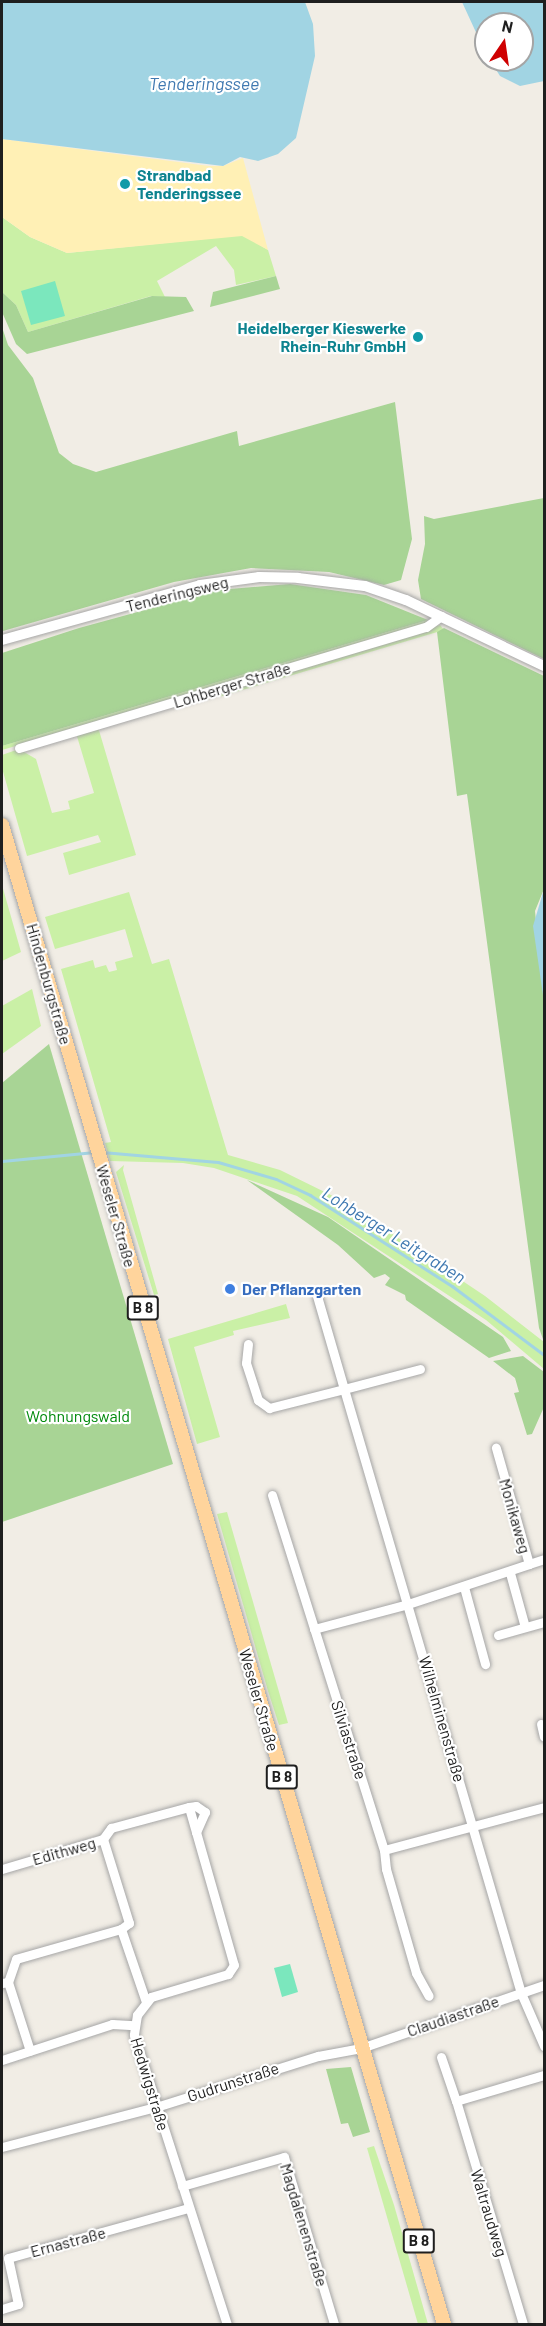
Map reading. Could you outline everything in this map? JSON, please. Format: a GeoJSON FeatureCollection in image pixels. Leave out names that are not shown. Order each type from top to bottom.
{"type":"FeatureCollection","features":[{"type":"Feature","properties":{"kind":"main road","name":"Hindenburgstraße"},"geometry":{"type":"LineString","coordinates":[[2,825],[96,1143]]}},
{"type":"Feature","properties":{"kind":"main road","name":"Weseler Straße"},"geometry":{"type":"LineString","coordinates":[[96,1143],[444,2325]]}},
{"type":"Feature","properties":{"kind":"street","name":"Tenderingsweg"},"geometry":{"type":"LineString","coordinates":[[5,641],[200,585],[260,577],[365,586],[441,616],[544,666]]}},
{"type":"Feature","properties":{"kind":"street","name":"Lohberger Straße"},"geometry":{"type":"LineString","coordinates":[[19,748],[426,627],[441,616]]}},
{"type":"Feature","properties":{"kind":"street","name":"Wilhelminenstraße"},"geometry":{"type":"LineString","coordinates":[[316,1296],[521,1993],[544,2046]]}},
{"type":"Feature","properties":{"kind":"street"},"geometry":{"type":"LineString","coordinates":[[248,1344],[246,1363],[258,1400],[269,1408],[420,1369]]}},
{"type":"Feature","properties":{"kind":"street","name":"Monikaweg"},"geometry":{"type":"LineString","coordinates":[[408,1604],[510,1573],[529,1564],[496,1448]]}},
{"type":"Feature","properties":{"kind":"street","name":"Silviastraße"},"geometry":{"type":"LineString","coordinates":[[272,1495],[384,1850],[386,1869],[416,1973],[429,1996]]}},
{"type":"Feature","properties":{"kind":"street"},"geometry":{"type":"LineString","coordinates":[[529,1564],[544,1559]]}},
{"type":"Feature","properties":{"kind":"street","name":"Monikaweg"},"geometry":{"type":"LineString","coordinates":[[510,1573],[525,1627]]}},
{"type":"Feature","properties":{"kind":"street"},"geometry":{"type":"LineString","coordinates":[[464,1587],[486,1664]]}},
{"type":"Feature","properties":{"kind":"street"},"geometry":{"type":"LineString","coordinates":[[314,1629],[408,1604]]}},
{"type":"Feature","properties":{"kind":"street"},"geometry":{"type":"LineString","coordinates":[[498,1635],[544,1622]]}},
{"type":"Feature","properties":{"kind":"street"},"geometry":{"type":"LineString","coordinates":[[541,1724],[544,1737]]}},
{"type":"Feature","properties":{"kind":"street"},"geometry":{"type":"LineString","coordinates":[[103,1839],[111,1828],[189,1807],[202,1807],[205,1812],[196,1832]]}},
{"type":"Feature","properties":{"kind":"street"},"geometry":{"type":"LineString","coordinates":[[146,2002],[159,1994],[228,1974],[234,1965],[189,1807]]}},
{"type":"Feature","properties":{"kind":"street"},"geometry":{"type":"LineString","coordinates":[[384,1850],[544,1807]]}},
{"type":"Feature","properties":{"kind":"street","name":"Edithweg"},"geometry":{"type":"LineString","coordinates":[[2,1869],[103,1839],[129,1923],[122,1929],[146,2002]]}},
{"type":"Feature","properties":{"kind":"street"},"geometry":{"type":"LineString","coordinates":[[30,2051],[5,1983],[16,1959],[122,1929]]}},
{"type":"Feature","properties":{"kind":"street","name":"Claudiastraße"},"geometry":{"type":"LineString","coordinates":[[362,2048],[544,1985]]}},
{"type":"Feature","properties":{"kind":"street","name":"Hedwigstraße"},"geometry":{"type":"LineString","coordinates":[[146,2002],[134,2025],[156,2107],[227,2325]]}},
{"type":"Feature","properties":{"kind":"street"},"geometry":{"type":"LineString","coordinates":[[2,2060],[112,2024],[134,2025]]}},
{"type":"Feature","properties":{"kind":"street","name":"Gudrunstraße"},"geometry":{"type":"LineString","coordinates":[[2,2147],[156,2107],[318,2056],[362,2048]]}},
{"type":"Feature","properties":{"kind":"street","name":"Waltraudweg"},"geometry":{"type":"LineString","coordinates":[[441,2057],[523,2325]]}},
{"type":"Feature","properties":{"kind":"street"},"geometry":{"type":"LineString","coordinates":[[456,2101],[544,2075]]}},
{"type":"Feature","properties":{"kind":"street","name":"Magdalenenstraße"},"geometry":{"type":"LineString","coordinates":[[182,2186],[284,2157],[334,2325]]}},
{"type":"Feature","properties":{"kind":"street","name":"Ernastraße"},"geometry":{"type":"LineString","coordinates":[[2,2309],[18,2304],[8,2258],[188,2208]]}},
{"type":"Feature","properties":{"kind":"green space"},"geometry":{"type":"Polygon","coordinates":[[[2,217],[30,237],[67,253],[243,235],[268,250],[276,276],[236,285],[234,270],[216,246],[157,281],[165,297],[151,296],[28,332],[16,305],[2,292],[2,217]]]}},
{"type":"Feature","properties":{"kind":"green space"},"geometry":{"type":"Polygon","coordinates":[[[276,276],[280,289],[210,307],[213,292],[276,276]]]}},
{"type":"Feature","properties":{"kind":"green space"},"geometry":{"type":"Polygon","coordinates":[[[55,281],[65,316],[31,325],[21,291],[55,281]]]}},
{"type":"Feature","properties":{"kind":"green space"},"geometry":{"type":"Polygon","coordinates":[[[2,292],[16,305],[28,332],[152,296],[186,297],[194,311],[27,354],[16,344],[2,312],[2,292]]]}},
{"type":"Feature","properties":{"kind":"green space"},"geometry":{"type":"Polygon","coordinates":[[[2,327],[8,345],[33,378],[59,453],[73,464],[96,472],[237,431],[239,446],[395,402],[412,539],[401,580],[384,585],[329,572],[251,568],[174,582],[3,631],[2,327]]]}},
{"type":"Feature","properties":{"kind":"green space"},"geometry":{"type":"Polygon","coordinates":[[[544,498],[544,659],[421,599],[418,580],[425,544],[424,516],[434,519],[544,498]]]}},
{"type":"Feature","properties":{"kind":"green space"},"geometry":{"type":"Polygon","coordinates":[[[290,584],[366,595],[428,620],[2,746],[2,653],[79,628],[218,590],[290,584]]]}},
{"type":"Feature","properties":{"kind":"green space"},"geometry":{"type":"Polygon","coordinates":[[[428,620],[422,627],[2,750],[2,746],[428,620]]]}},
{"type":"Feature","properties":{"kind":"green space"},"geometry":{"type":"Polygon","coordinates":[[[440,625],[444,630],[219,697],[218,691],[440,625]]]}},
{"type":"Feature","properties":{"kind":"green space"},"geometry":{"type":"Polygon","coordinates":[[[444,628],[544,676],[544,889],[535,911],[544,1002],[544,1342],[539,1328],[467,794],[457,796],[437,632],[444,628]]]}},
{"type":"Feature","properties":{"kind":"green space"},"geometry":{"type":"Polygon","coordinates":[[[98,727],[136,855],[69,875],[63,853],[101,842],[98,835],[27,856],[2,768],[2,755],[19,749],[36,759],[52,813],[70,809],[68,801],[94,793],[76,733],[98,727]]]}},
{"type":"Feature","properties":{"kind":"green space"},"geometry":{"type":"Polygon","coordinates":[[[2,885],[21,952],[2,961],[2,885]]]}},
{"type":"Feature","properties":{"kind":"green space"},"geometry":{"type":"Polygon","coordinates":[[[129,892],[152,964],[169,959],[228,1155],[280,1170],[343,1201],[485,1296],[544,1342],[544,1369],[486,1320],[297,1196],[214,1168],[183,1163],[110,1161],[105,1143],[111,1142],[61,969],[93,960],[95,968],[106,965],[109,972],[117,970],[115,962],[133,957],[125,929],[55,949],[45,917],[129,892]]]}},
{"type":"Feature","properties":{"kind":"green space"},"geometry":{"type":"Polygon","coordinates":[[[32,989],[41,1026],[2,1054],[2,1006],[32,989]]]}},
{"type":"Feature","properties":{"kind":"green space","name":"Wohnungswald"},"geometry":{"type":"Polygon","coordinates":[[[49,1044],[173,1464],[2,1522],[2,1083],[49,1044]]]}},
{"type":"Feature","properties":{"kind":"green space"},"geometry":{"type":"Polygon","coordinates":[[[124,1165],[123,1170],[158,1294],[154,1295],[116,1172],[124,1165]]]}},
{"type":"Feature","properties":{"kind":"green space"},"geometry":{"type":"Polygon","coordinates":[[[247,1180],[328,1217],[503,1337],[511,1351],[489,1358],[406,1300],[405,1295],[385,1285],[390,1278],[385,1274],[374,1278],[338,1245],[247,1180]]]}},
{"type":"Feature","properties":{"kind":"green space"},"geometry":{"type":"Polygon","coordinates":[[[286,1304],[290,1318],[233,1331],[234,1335],[194,1347],[220,1437],[197,1444],[168,1339],[286,1304]]]}},
{"type":"Feature","properties":{"kind":"green space"},"geometry":{"type":"Polygon","coordinates":[[[523,1356],[544,1372],[544,1407],[532,1434],[527,1435],[514,1393],[519,1392],[515,1378],[493,1361],[523,1356]]]}},
{"type":"Feature","properties":{"kind":"green space"},"geometry":{"type":"Polygon","coordinates":[[[227,1512],[288,1723],[279,1725],[268,1691],[217,1514],[227,1512]]]}},
{"type":"Feature","properties":{"kind":"green space"},"geometry":{"type":"Polygon","coordinates":[[[290,1964],[298,1992],[282,1997],[274,1968],[290,1964]]]}},
{"type":"Feature","properties":{"kind":"green space"},"geometry":{"type":"Polygon","coordinates":[[[351,2067],[370,2132],[353,2137],[348,2123],[341,2124],[326,2069],[351,2067]]]}},
{"type":"Feature","properties":{"kind":"green space"},"geometry":{"type":"Polygon","coordinates":[[[374,2146],[394,2205],[428,2324],[418,2324],[367,2148],[374,2146]]]}},
{"type":"Feature","properties":{"kind":"sand","name":"Strandbad Tenderingssee"},"geometry":{"type":"Polygon","coordinates":[[[2,139],[209,166],[223,166],[243,158],[268,250],[242,236],[67,253],[30,237],[2,217],[2,139]]]}},
{"type":"Feature","properties":{"kind":"water","name":"Tenderingssee"},"geometry":{"type":"Polygon","coordinates":[[[2,2],[305,2],[313,24],[315,56],[296,138],[278,154],[258,161],[240,157],[223,166],[2,139],[2,2]]]}},
{"type":"Feature","properties":{"kind":"water"},"geometry":{"type":"Polygon","coordinates":[[[462,2],[544,2],[544,81],[520,86],[500,76],[498,72],[534,72],[534,12],[474,12],[474,28],[462,2]]]}},
{"type":"Feature","properties":{"kind":"water"},"geometry":{"type":"Polygon","coordinates":[[[544,889],[544,1002],[533,926],[544,889]]]}},
{"type":"Feature","properties":{"kind":"waterway","name":"Lohberger Leitgraben"},"geometry":{"type":"LineString","coordinates":[[2,1161],[95,1152]]}},
{"type":"Feature","properties":{"kind":"waterway","name":"Lohberger Leitgraben"},"geometry":{"type":"LineString","coordinates":[[102,1152],[218,1162],[276,1179],[310,1195],[452,1286],[544,1355]]}},
{"type":"Feature","properties":{"kind":"place","name":"Strandbad Tenderingssee"},"geometry":{"type":"Point","coordinates":[125,184]}},
{"type":"Feature","properties":{"kind":"place","name":"Heidelberger Kieswerke Rhein-Ruhr GmbH"},"geometry":{"type":"Point","coordinates":[418,337]}},
{"type":"Feature","properties":{"kind":"place","name":"Der Pflanzgarten"},"geometry":{"type":"Point","coordinates":[230,1289]}}]}
